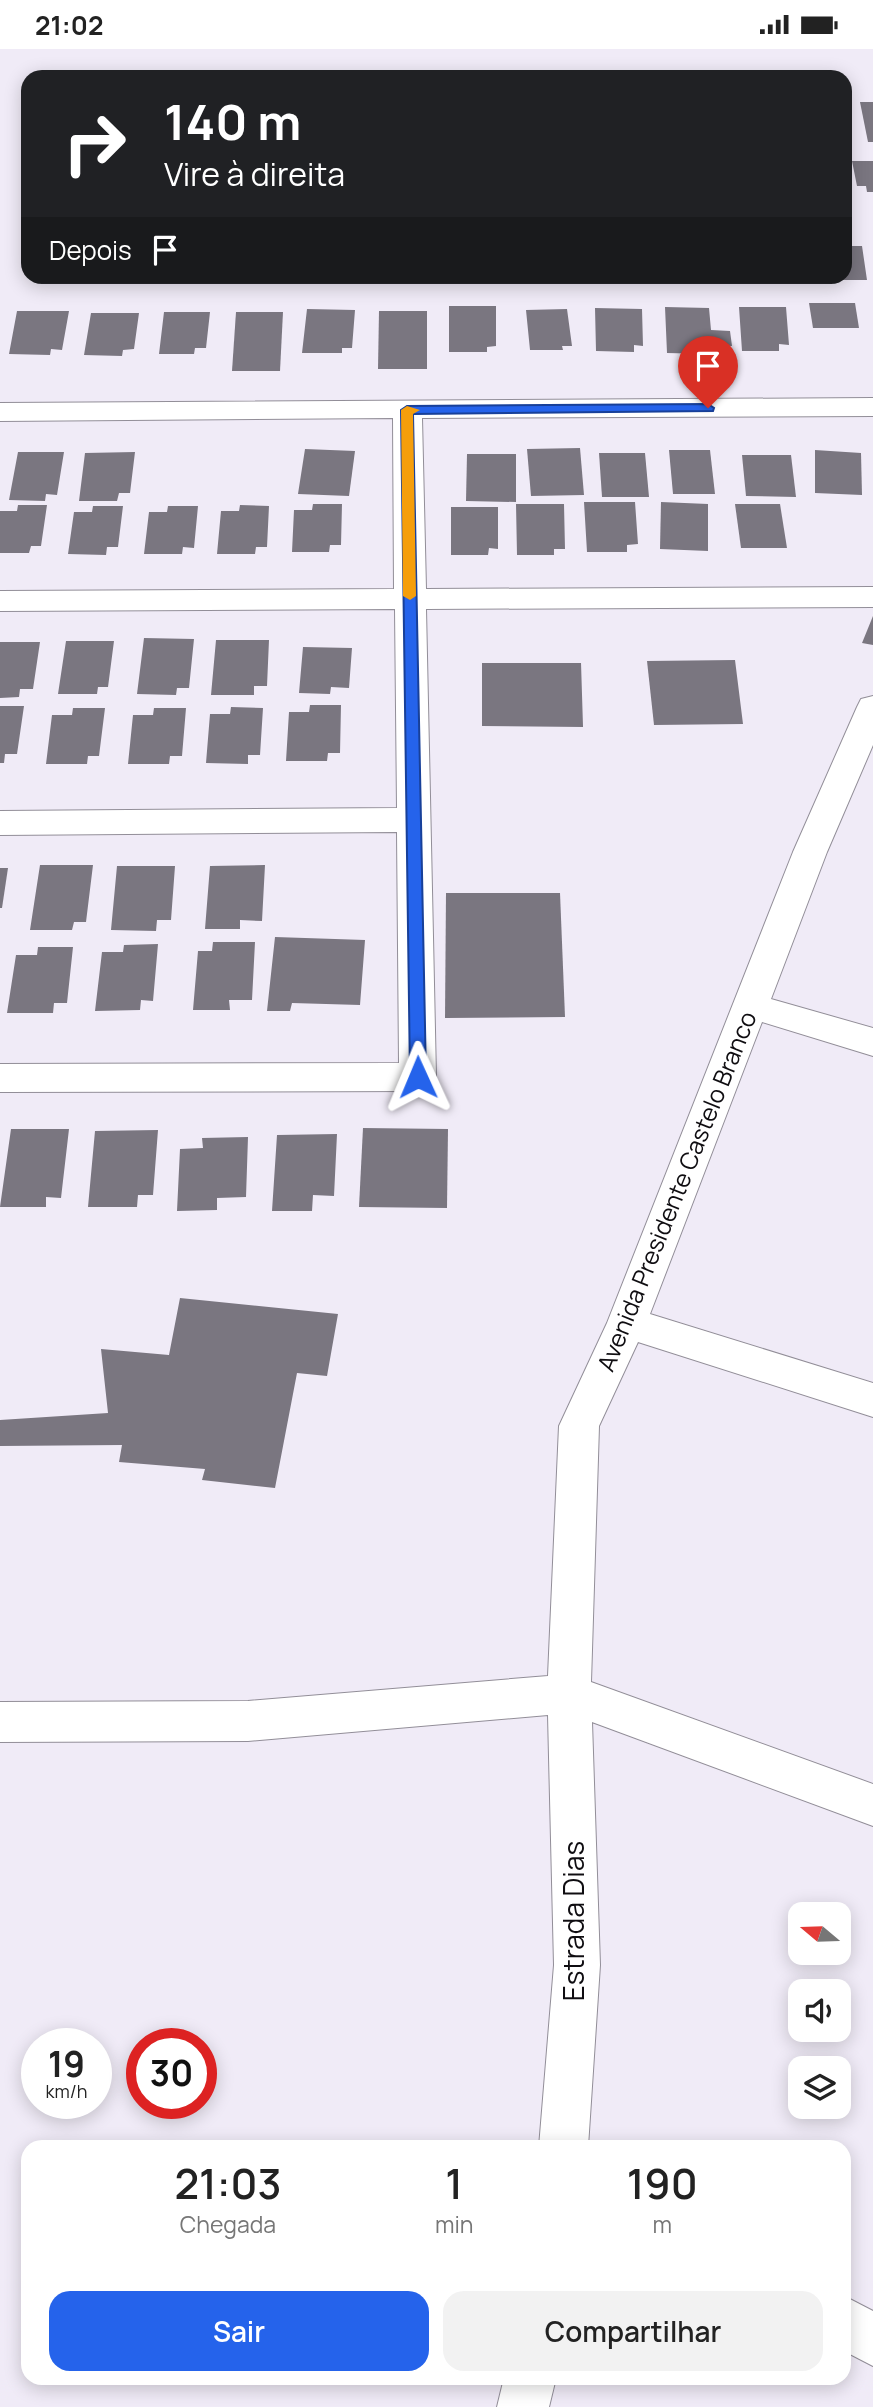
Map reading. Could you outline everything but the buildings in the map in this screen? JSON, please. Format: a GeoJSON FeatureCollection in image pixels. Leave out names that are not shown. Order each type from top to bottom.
{"type":"FeatureCollection","features":[{"type":"Feature","properties":{"kind":"street"},"geometry":{"type":"LineString","coordinates":[[0,412],[873,407]]}},
{"type":"Feature","properties":{"kind":"street"},"geometry":{"type":"LineString","coordinates":[[0,1078],[418,1077],[407,410]]}},
{"type":"Feature","properties":{"kind":"street"},"geometry":{"type":"LineString","coordinates":[[0,601],[873,597]]}},
{"type":"Feature","properties":{"kind":"street","name":"Avenida Presidente Castelo Branco"},"geometry":{"type":"LineString","coordinates":[[569,1694],[579,1426],[627,1323],[810,852],[861,765],[873,707]]}},
{"type":"Feature","properties":{"kind":"street"},"geometry":{"type":"LineString","coordinates":[[0,823],[413,820]]}},
{"type":"Feature","properties":{"kind":"street"},"geometry":{"type":"LineString","coordinates":[[751,1006],[873,1042]]}},
{"type":"Feature","properties":{"kind":"street"},"geometry":{"type":"LineString","coordinates":[[627,1323],[873,1400]]}},
{"type":"Feature","properties":{"kind":"street"},"geometry":{"type":"LineString","coordinates":[[0,1722],[248,1721],[569,1694],[873,1805]]}},
{"type":"Feature","properties":{"kind":"street","name":"Estrada Dias"},"geometry":{"type":"LineString","coordinates":[[564,2140],[577,1965],[569,1694]]}},
{"type":"Feature","properties":{"kind":"street"},"geometry":{"type":"LineString","coordinates":[[851,2326],[873,2340]]}},
{"type":"Feature","properties":{"kind":"street"},"geometry":{"type":"LineString","coordinates":[[523,2407],[528,2385]]}},
{"type":"Feature","properties":{"kind":"slow traffic"},"geometry":{"type":"LineString","coordinates":[[410,596],[407,410],[414,410]]}},
{"type":"Feature","properties":{"kind":"route"},"geometry":{"type":"LineString","coordinates":[[418,1077],[407,410],[708,408]]}}]}
